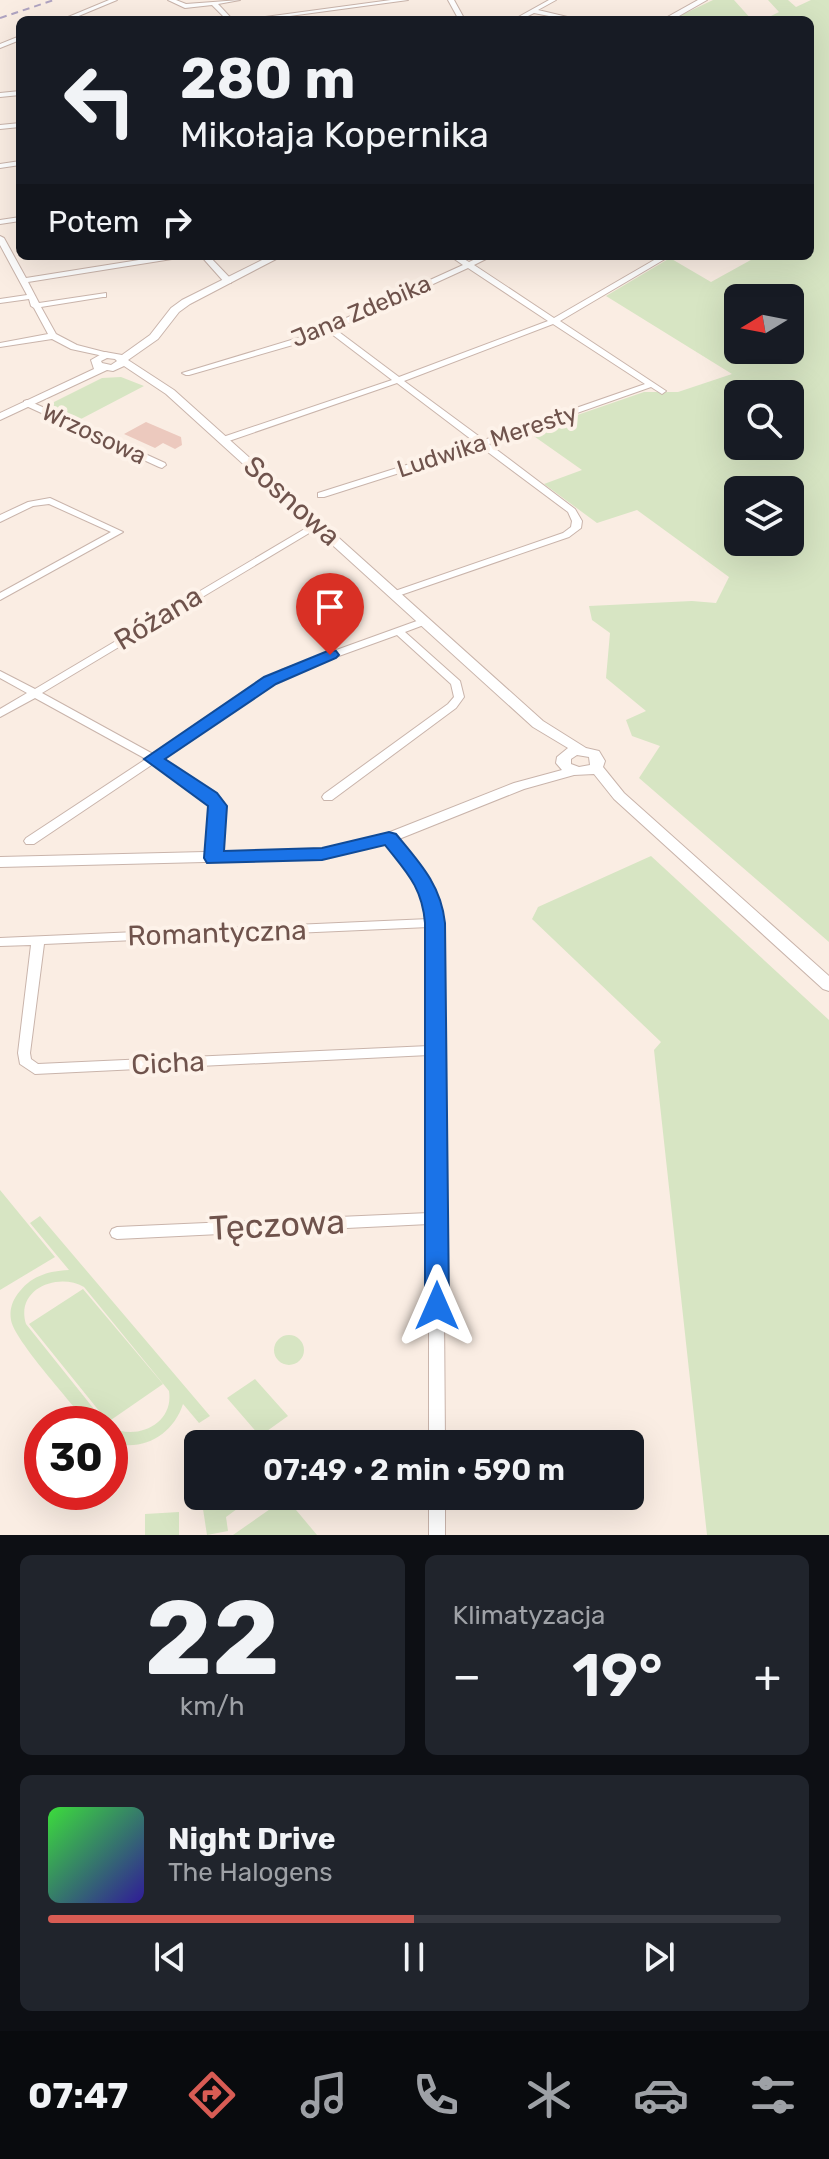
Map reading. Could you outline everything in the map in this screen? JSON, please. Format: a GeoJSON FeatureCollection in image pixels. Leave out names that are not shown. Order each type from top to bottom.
{"type":"FeatureCollection","features":[{"type":"Feature","properties":{"kind":"street"},"geometry":{"type":"LineString","coordinates":[[74,16],[114,0]]}},
{"type":"Feature","properties":{"kind":"street"},"geometry":{"type":"LineString","coordinates":[[171,0],[185,6],[237,0]]}},
{"type":"Feature","properties":{"kind":"street"},"geometry":{"type":"LineString","coordinates":[[278,16],[405,0]]}},
{"type":"Feature","properties":{"kind":"street"},"geometry":{"type":"LineString","coordinates":[[541,0],[552,1]]}},
{"type":"Feature","properties":{"kind":"street"},"geometry":{"type":"LineString","coordinates":[[673,16],[703,0]]}},
{"type":"Feature","properties":{"kind":"street"},"geometry":{"type":"LineString","coordinates":[[524,16],[552,1]]}},
{"type":"Feature","properties":{"kind":"street"},"geometry":{"type":"LineString","coordinates":[[214,3],[226,16]]}},
{"type":"Feature","properties":{"kind":"street"},"geometry":{"type":"LineString","coordinates":[[534,11],[558,16]]}},
{"type":"Feature","properties":{"kind":"street"},"geometry":{"type":"LineString","coordinates":[[0,238],[53,336],[109,361]]}},
{"type":"Feature","properties":{"kind":"street"},"geometry":{"type":"LineString","coordinates":[[22,281],[153,260]]}},
{"type":"Feature","properties":{"kind":"street"},"geometry":{"type":"LineString","coordinates":[[209,260],[228,281]]}},
{"type":"Feature","properties":{"kind":"street"},"geometry":{"type":"LineString","coordinates":[[0,417],[147,342],[159,332],[175,310],[269,260]]}},
{"type":"Feature","properties":{"kind":"street"},"geometry":{"type":"LineString","coordinates":[[460,260],[662,391]]}},
{"type":"Feature","properties":{"kind":"street","name":"Jana Zdebika"},"geometry":{"type":"LineString","coordinates":[[186,373],[314,336],[479,260]]}},
{"type":"Feature","properties":{"kind":"street"},"geometry":{"type":"LineString","coordinates":[[223,440],[399,380],[554,321],[659,260]]}},
{"type":"Feature","properties":{"kind":"street"},"geometry":{"type":"LineString","coordinates":[[35,306],[103,295]]}},
{"type":"Feature","properties":{"kind":"street"},"geometry":{"type":"LineString","coordinates":[[0,301],[30,297]]}},
{"type":"Feature","properties":{"kind":"street"},"geometry":{"type":"LineString","coordinates":[[330,329],[572,511],[577,525],[573,532],[566,535],[395,594]]}},
{"type":"Feature","properties":{"kind":"street"},"geometry":{"type":"LineString","coordinates":[[0,345],[53,336]]}},
{"type":"Feature","properties":{"kind":"street","name":"Sosnowa"},"geometry":{"type":"LineString","coordinates":[[109,361],[151,379],[223,440],[538,724],[576,765],[619,796],[829,985]]}},
{"type":"Feature","properties":{"kind":"street","name":"Ludwika Meresty"},"geometry":{"type":"LineString","coordinates":[[321,495],[482,444],[652,384]]}},
{"type":"Feature","properties":{"kind":"street","name":"Wrzosowa"},"geometry":{"type":"LineString","coordinates":[[27,403],[162,465]]}},
{"type":"Feature","properties":{"kind":"street"},"geometry":{"type":"LineString","coordinates":[[0,519],[31,504],[50,501],[118,532],[2,594]]}},
{"type":"Feature","properties":{"kind":"street","name":"Różana"},"geometry":{"type":"LineString","coordinates":[[0,714],[295,534],[318,524]]}},
{"type":"Feature","properties":{"kind":"street"},"geometry":{"type":"LineString","coordinates":[[30,841],[285,672],[425,621]]}},
{"type":"Feature","properties":{"kind":"street"},"geometry":{"type":"LineString","coordinates":[[328,797],[452,706],[459,697],[456,683],[399,631]]}},
{"type":"Feature","properties":{"kind":"street"},"geometry":{"type":"LineString","coordinates":[[0,674],[153,759],[211,797],[217,806],[219,818],[213,858]]}},
{"type":"Feature","properties":{"kind":"street","name":"Sosnowa"},"geometry":{"type":"LineString","coordinates":[[538,724],[597,757],[576,765]]}},
{"type":"Feature","properties":{"kind":"street"},"geometry":{"type":"LineString","coordinates":[[0,862],[322,854],[389,838],[576,765],[580,750]]}},
{"type":"Feature","properties":{"kind":"street"},"geometry":{"type":"LineString","coordinates":[[389,838],[426,883],[433,903],[435,923],[437,1430]]}},
{"type":"Feature","properties":{"kind":"street","name":"Romantyczna"},"geometry":{"type":"LineString","coordinates":[[0,942],[435,923]]}},
{"type":"Feature","properties":{"kind":"street","name":"Cicha"},"geometry":{"type":"LineString","coordinates":[[38,941],[24,1053],[25,1061],[35,1069],[436,1050]]}},
{"type":"Feature","properties":{"kind":"street","name":"Tęczowa"},"geometry":{"type":"LineString","coordinates":[[117,1233],[437,1218]]}},
{"type":"Feature","properties":{"kind":"street"},"geometry":{"type":"LineString","coordinates":[[437,1510],[437,1535]]}},
{"type":"Feature","properties":{"kind":"green space"},"geometry":{"type":"Polygon","coordinates":[[[713,0],[734,0],[748,16],[679,16],[713,0]]]}},
{"type":"Feature","properties":{"kind":"green space"},"geometry":{"type":"Polygon","coordinates":[[[768,0],[788,0],[796,7],[811,0],[829,0],[829,942],[639,778],[660,746],[632,736],[626,720],[646,711],[606,678],[610,633],[592,620],[589,606],[692,601],[716,603],[729,577],[637,510],[597,523],[544,484],[582,470],[528,432],[644,392],[678,392],[732,374],[606,296],[667,260],[673,260],[711,282],[751,260],[814,260],[814,16],[771,16],[779,12],[768,0]]]}},
{"type":"Feature","properties":{"kind":"green space"},"geometry":{"type":"Polygon","coordinates":[[[121,377],[144,386],[79,420],[46,406],[102,378],[121,377]]]}},
{"type":"Feature","properties":{"kind":"green space"},"geometry":{"type":"Polygon","coordinates":[[[651,856],[829,1020],[829,1535],[707,1535],[654,1050],[661,1042],[532,919],[538,907],[651,856]]]}},
{"type":"Feature","properties":{"kind":"green space"},"geometry":{"type":"Polygon","coordinates":[[[0,1190],[55,1257],[0,1290],[0,1190]]]}},
{"type":"Feature","properties":{"kind":"green space"},"geometry":{"type":"Polygon","coordinates":[[[40,1216],[210,1416],[199,1423],[183,1404],[164,1433],[145,1443],[128,1445],[128,1432],[152,1427],[160,1421],[169,1403],[169,1391],[84,1287],[74,1283],[51,1283],[33,1293],[27,1301],[24,1312],[26,1324],[92,1406],[73,1406],[22,1342],[11,1320],[14,1301],[30,1281],[55,1271],[69,1270],[30,1223],[40,1216]]]}},
{"type":"Feature","properties":{"kind":"green space"},"geometry":{"type":"Polygon","coordinates":[[[83,1289],[163,1384],[128,1408],[95,1406],[29,1324],[83,1289]]]}},
{"type":"Feature","properties":{"kind":"green space"},"geometry":{"type":"Polygon","coordinates":[[[289,1335],[295,1336],[303,1344],[303,1356],[295,1364],[289,1365],[283,1364],[275,1356],[274,1350],[275,1344],[283,1336],[289,1335]]]}},
{"type":"Feature","properties":{"kind":"green space"},"geometry":{"type":"Polygon","coordinates":[[[255,1379],[288,1416],[268,1430],[255,1430],[227,1398],[255,1379]]]}},
{"type":"Feature","properties":{"kind":"green space"},"geometry":{"type":"Polygon","coordinates":[[[203,1510],[236,1510],[226,1517],[228,1531],[207,1535],[203,1510]]]}},
{"type":"Feature","properties":{"kind":"green space"},"geometry":{"type":"Polygon","coordinates":[[[269,1510],[296,1510],[317,1535],[233,1535],[269,1510]]]}},
{"type":"Feature","properties":{"kind":"green space"},"geometry":{"type":"Polygon","coordinates":[[[179,1512],[179,1535],[145,1535],[145,1514],[179,1512]]]}},
{"type":"Feature","properties":{"kind":"building"},"geometry":{"type":"Polygon","coordinates":[[[146,422],[181,437],[182,445],[175,449],[163,443],[155,448],[124,434],[146,422]]]}},
{"type":"Feature","properties":{"kind":"railway"},"geometry":{"type":"LineString","coordinates":[[0,18],[54,0]]}},
{"type":"Feature","properties":{"kind":"route"},"geometry":{"type":"LineString","coordinates":[[330,655],[285,672],[153,759],[211,797],[217,806],[219,818],[213,858],[322,854],[389,838],[426,883],[433,903],[435,923],[437,1306]]}}]}
